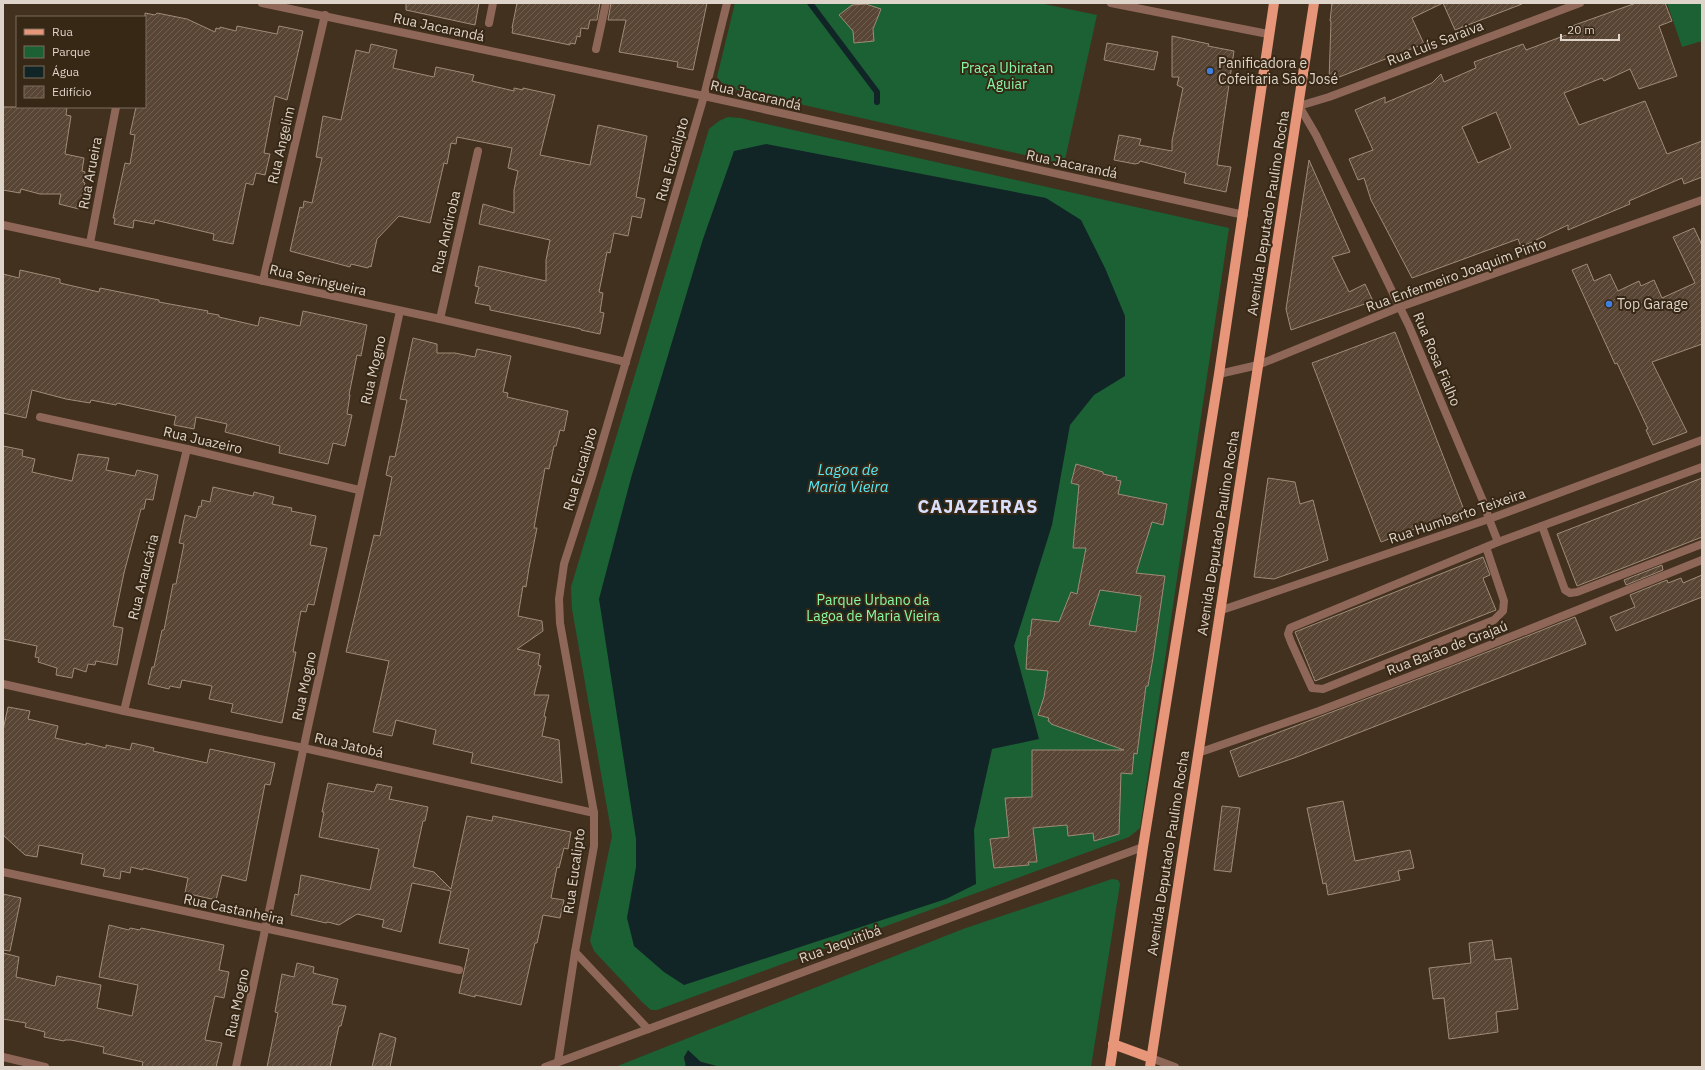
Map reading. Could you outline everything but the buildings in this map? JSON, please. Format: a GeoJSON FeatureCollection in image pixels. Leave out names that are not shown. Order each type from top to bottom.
{"type":"FeatureCollection","features":[{"type":"Feature","properties":{"kind":"main road","name":"Avenida Deputado Paulino Rocha"},"geometry":{"type":"LineString","coordinates":[[1110,1067],[1143,847],[1244,215],[1268,34],[1274,3]]}},
{"type":"Feature","properties":{"kind":"main road","name":"Avenida Deputado Paulino Rocha"},"geometry":{"type":"LineString","coordinates":[[1150,1062],[1314,3]]}},
{"type":"Feature","properties":{"kind":"main road"},"geometry":{"type":"LineString","coordinates":[[1113,1044],[1150,1062]]}},
{"type":"Feature","properties":{"kind":"street","name":"Rua Jacarandá"},"geometry":{"type":"LineString","coordinates":[[262,3],[704,96],[1244,215]]}},
{"type":"Feature","properties":{"kind":"street"},"geometry":{"type":"LineString","coordinates":[[489,23],[493,3]]}},
{"type":"Feature","properties":{"kind":"street"},"geometry":{"type":"LineString","coordinates":[[596,49],[606,3]]}},
{"type":"Feature","properties":{"kind":"street","name":"Rua Eucalipto"},"geometry":{"type":"LineString","coordinates":[[558,1062],[574,952],[594,846],[594,813],[560,623],[559,599],[564,564],[626,362],[704,96],[727,3]]}},
{"type":"Feature","properties":{"kind":"street"},"geometry":{"type":"LineString","coordinates":[[1111,3],[1268,34]]}},
{"type":"Feature","properties":{"kind":"street","name":"Rua Luís Saraiva"},"geometry":{"type":"LineString","coordinates":[[1299,106],[1329,97],[1580,3]]}},
{"type":"Feature","properties":{"kind":"street","name":"Rua Angelim"},"geometry":{"type":"LineString","coordinates":[[263,281],[325,16]]}},
{"type":"Feature","properties":{"kind":"street","name":"Rua Rosa Fialho"},"geometry":{"type":"LineString","coordinates":[[1299,106],[1316,135],[1410,326],[1477,486],[1498,542]]}},
{"type":"Feature","properties":{"kind":"street","name":"Rua Arueira"},"geometry":{"type":"LineString","coordinates":[[90,243],[116,108]]}},
{"type":"Feature","properties":{"kind":"street","name":"Rua Andiroba"},"geometry":{"type":"LineString","coordinates":[[440,319],[478,151]]}},
{"type":"Feature","properties":{"kind":"street","name":"Rua Enfermeiro Joaquim Pinto"},"geometry":{"type":"LineString","coordinates":[[1219,374],[1258,365],[1400,307],[1702,200]]}},
{"type":"Feature","properties":{"kind":"street","name":"Rua Seringueira"},"geometry":{"type":"LineString","coordinates":[[3,225],[400,312],[440,319],[626,362]]}},
{"type":"Feature","properties":{"kind":"street","name":"Rua Mogno"},"geometry":{"type":"LineString","coordinates":[[236,1067],[360,490],[400,312]]}},
{"type":"Feature","properties":{"kind":"street","name":"Rua Juazeiro"},"geometry":{"type":"LineString","coordinates":[[40,417],[187,449],[360,490]]}},
{"type":"Feature","properties":{"kind":"street","name":"Rua Humberto Teixeira"},"geometry":{"type":"LineString","coordinates":[[1219,611],[1489,520],[1702,440]]}},
{"type":"Feature","properties":{"kind":"street","name":"Rua Araucária"},"geometry":{"type":"LineString","coordinates":[[124,711],[187,449]]}},
{"type":"Feature","properties":{"kind":"street"},"geometry":{"type":"LineString","coordinates":[[1486,547],[1504,601],[1503,611],[1494,620],[1323,689],[1312,688],[1288,634],[1290,628],[1498,542],[1702,467]]}},
{"type":"Feature","properties":{"kind":"street"},"geometry":{"type":"LineString","coordinates":[[1542,526],[1565,590],[1570,593],[1577,592],[1702,544]]}},
{"type":"Feature","properties":{"kind":"street","name":"Rua Barão de Grajaú"},"geometry":{"type":"LineString","coordinates":[[1198,752],[1319,711],[1702,560]]}},
{"type":"Feature","properties":{"kind":"street","name":"Rua Jatobá"},"geometry":{"type":"LineString","coordinates":[[3,684],[124,711],[304,748],[594,813]]}},
{"type":"Feature","properties":{"kind":"street","name":"Rua Jequitibá"},"geometry":{"type":"LineString","coordinates":[[545,1067],[1143,847]]}},
{"type":"Feature","properties":{"kind":"street","name":"Rua Castanheira"},"geometry":{"type":"LineString","coordinates":[[3,872],[459,970]]}},
{"type":"Feature","properties":{"kind":"street"},"geometry":{"type":"LineString","coordinates":[[574,952],[648,1029]]}},
{"type":"Feature","properties":{"kind":"street"},"geometry":{"type":"LineString","coordinates":[[3,1057],[46,1067]]}},
{"type":"Feature","properties":{"kind":"street"},"geometry":{"type":"LineString","coordinates":[[1150,1062],[1174,1067]]}},
{"type":"Feature","properties":{"kind":"green space","name":"Praça Ubiratan Aguiar"},"geometry":{"type":"Polygon","coordinates":[[[735,3],[1039,3],[1097,15],[1064,164],[725,87],[717,77],[735,3]]]}},
{"type":"Feature","properties":{"kind":"green space"},"geometry":{"type":"Polygon","coordinates":[[[1667,3],[1702,3],[1702,41],[1682,47],[1667,3]]]}},
{"type":"Feature","properties":{"kind":"green space","name":"Lagoa de Maria Vieira"},"geometry":{"type":"Polygon","coordinates":[[[728,117],[740,118],[1229,228],[1140,828],[1129,837],[657,1010],[651,1010],[594,951],[590,941],[612,836],[572,609],[571,587],[709,129],[719,121],[728,117]]]}},
{"type":"Feature","properties":{"kind":"green space"},"geometry":{"type":"Polygon","coordinates":[[[1112,879],[1118,880],[1120,884],[1091,1067],[720,1067],[684,1057],[686,1067],[615,1067],[963,929],[1112,879]]]}},
{"type":"Feature","properties":{"kind":"water","name":"Lagoa de Maria Vieira"},"geometry":{"type":"Polygon","coordinates":[[[766,144],[1046,198],[1081,220],[1105,268],[1125,316],[1125,376],[1094,395],[1070,425],[1052,525],[1014,646],[1039,739],[992,749],[974,830],[976,884],[946,899],[684,985],[664,972],[634,946],[627,918],[636,867],[636,839],[599,599],[631,478],[703,239],[734,151],[766,144]]]}},
{"type":"Feature","properties":{"kind":"water"},"geometry":{"type":"Polygon","coordinates":[[[688,1050],[701,1062],[720,1067],[686,1067],[684,1057],[688,1050]]]}},
{"type":"Feature","properties":{"kind":"waterway"},"geometry":{"type":"LineString","coordinates":[[810,3],[877,92],[877,102]]}},
{"type":"Feature","properties":{"kind":"place","name":"Panificadora e Cofeitaria São José"},"geometry":{"type":"Point","coordinates":[1210,71]}},
{"type":"Feature","properties":{"kind":"place","name":"Top Garage"},"geometry":{"type":"Point","coordinates":[1609,304]}},
{"type":"Feature","properties":{"kind":"district","name":"CAJAZEIRAS"},"geometry":{"type":"Point","coordinates":[978,507]}},
{"type":"Feature","properties":{"kind":"park label","name":"Parque Urbano da Lagoa de Maria Vieira"},"geometry":{"type":"Point","coordinates":[873,608]}}]}
